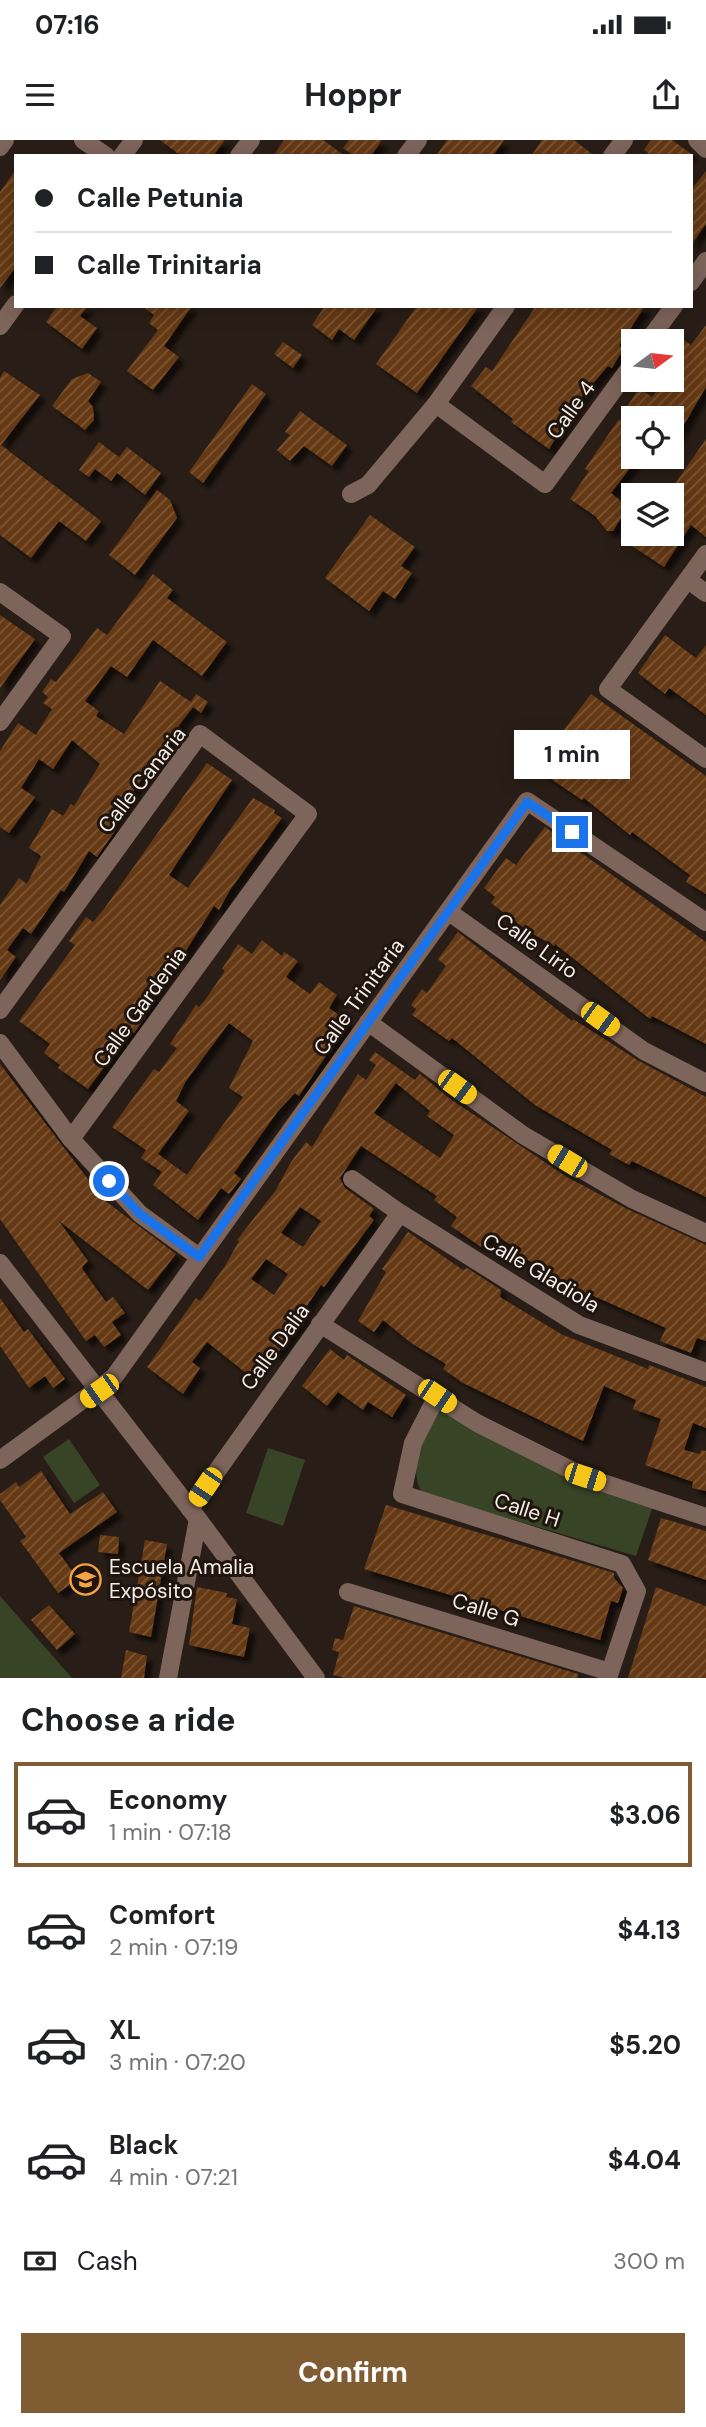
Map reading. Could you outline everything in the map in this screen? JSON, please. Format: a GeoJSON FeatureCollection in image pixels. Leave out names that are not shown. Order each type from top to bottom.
{"type":"FeatureCollection","features":[{"type":"Feature","properties":{"kind":"street"},"geometry":{"type":"LineString","coordinates":[[0,147],[5,140]]}},
{"type":"Feature","properties":{"kind":"street"},"geometry":{"type":"LineString","coordinates":[[83,140],[103,154]]}},
{"type":"Feature","properties":{"kind":"street"},"geometry":{"type":"LineString","coordinates":[[697,140],[706,149]]}},
{"type":"Feature","properties":{"kind":"street"},"geometry":{"type":"LineString","coordinates":[[693,279],[706,261]]}},
{"type":"Feature","properties":{"kind":"street"},"geometry":{"type":"LineString","coordinates":[[0,326],[14,307]]}},
{"type":"Feature","properties":{"kind":"street"},"geometry":{"type":"LineString","coordinates":[[351,494],[368,485],[436,404],[505,308]]}},
{"type":"Feature","properties":{"kind":"street"},"geometry":{"type":"LineString","coordinates":[[657,329],[673,308]]}},
{"type":"Feature","properties":{"kind":"street","name":"Calle 4"},"geometry":{"type":"LineString","coordinates":[[436,404],[545,484],[621,380]]}},
{"type":"Feature","properties":{"kind":"street"},"geometry":{"type":"LineString","coordinates":[[706,554],[608,689],[706,760]]}},
{"type":"Feature","properties":{"kind":"street"},"geometry":{"type":"LineString","coordinates":[[688,580],[706,593]]}},
{"type":"Feature","properties":{"kind":"street"},"geometry":{"type":"LineString","coordinates":[[0,592],[62,636],[0,722]]}},
{"type":"Feature","properties":{"kind":"street","name":"Calle Canaria"},"geometry":{"type":"LineString","coordinates":[[0,1010],[200,734],[309,814],[245,901]]}},
{"type":"Feature","properties":{"kind":"street","name":"Calle Trinitaria"},"geometry":{"type":"LineString","coordinates":[[0,1460],[99,1391],[114,1377],[527,802],[706,922]]}},
{"type":"Feature","properties":{"kind":"street","name":"Calle Gardenia"},"geometry":{"type":"LineString","coordinates":[[71,1139],[245,901]]}},
{"type":"Feature","properties":{"kind":"street","name":"Calle Lirio"},"geometry":{"type":"LineString","coordinates":[[449,912],[644,1051],[706,1083]]}},
{"type":"Feature","properties":{"kind":"street"},"geometry":{"type":"LineString","coordinates":[[368,1022],[523,1135],[632,1199],[706,1233]]}},
{"type":"Feature","properties":{"kind":"street"},"geometry":{"type":"LineString","coordinates":[[0,1043],[71,1139],[140,1214],[199,1257]]}},
{"type":"Feature","properties":{"kind":"street","name":"Calle Gladiola"},"geometry":{"type":"LineString","coordinates":[[352,1179],[400,1213],[579,1325],[706,1372]]}},
{"type":"Feature","properties":{"kind":"street","name":"Calle Dalia"},"geometry":{"type":"LineString","coordinates":[[194,1514],[320,1324],[400,1213]]}},
{"type":"Feature","properties":{"kind":"street"},"geometry":{"type":"LineString","coordinates":[[0,1263],[194,1514],[316,1678]]}},
{"type":"Feature","properties":{"kind":"street"},"geometry":{"type":"LineString","coordinates":[[320,1324],[477,1423],[585,1477],[706,1517]]}},
{"type":"Feature","properties":{"kind":"street","name":"Calle H"},"geometry":{"type":"LineString","coordinates":[[437,1396],[413,1443],[402,1494],[622,1564],[637,1591],[609,1675]]}},
{"type":"Feature","properties":{"kind":"street"},"geometry":{"type":"LineString","coordinates":[[168,1678],[194,1514]]}},
{"type":"Feature","properties":{"kind":"street","name":"Calle G"},"geometry":{"type":"LineString","coordinates":[[348,1592],[609,1675]]}},
{"type":"Feature","properties":{"kind":"green space"},"geometry":{"type":"Polygon","coordinates":[[[441,1408],[653,1506],[636,1556],[422,1493],[416,1473],[419,1453],[433,1413],[441,1408]]]}},
{"type":"Feature","properties":{"kind":"green space"},"geometry":{"type":"Polygon","coordinates":[[[69,1439],[100,1485],[74,1503],[43,1457],[69,1439]]]}},
{"type":"Feature","properties":{"kind":"green space"},"geometry":{"type":"Polygon","coordinates":[[[268,1448],[305,1460],[283,1526],[246,1513],[268,1448]]]}},
{"type":"Feature","properties":{"kind":"green space"},"geometry":{"type":"Polygon","coordinates":[[[0,1596],[72,1678],[0,1678],[0,1596]]]}},
{"type":"Feature","properties":{"kind":"building"},"geometry":{"type":"Polygon","coordinates":[[[160,140],[225,140],[214,154],[178,154],[160,140]]]}},
{"type":"Feature","properties":{"kind":"building"},"geometry":{"type":"Polygon","coordinates":[[[284,140],[323,140],[342,154],[274,154],[284,140]]]}},
{"type":"Feature","properties":{"kind":"building"},"geometry":{"type":"Polygon","coordinates":[[[349,140],[382,140],[372,154],[351,154],[343,148],[349,140]]]}},
{"type":"Feature","properties":{"kind":"building"},"geometry":{"type":"Polygon","coordinates":[[[447,140],[504,140],[494,154],[437,154],[447,140]]]}},
{"type":"Feature","properties":{"kind":"building"},"geometry":{"type":"Polygon","coordinates":[[[542,140],[574,140],[592,154],[532,154],[542,140]]]}},
{"type":"Feature","properties":{"kind":"building"},"geometry":{"type":"Polygon","coordinates":[[[651,140],[672,140],[691,154],[649,154],[644,150],[651,140]]]}},
{"type":"Feature","properties":{"kind":"building"},"geometry":{"type":"Polygon","coordinates":[[[706,171],[706,224],[693,242],[693,187],[706,171]]]}},
{"type":"Feature","properties":{"kind":"building"},"geometry":{"type":"Polygon","coordinates":[[[14,172],[14,270],[0,288],[0,192],[14,172]]]}},
{"type":"Feature","properties":{"kind":"building"},"geometry":{"type":"Polygon","coordinates":[[[56,308],[86,308],[80,316],[97,328],[82,349],[46,322],[56,308]]]}},
{"type":"Feature","properties":{"kind":"building"},"geometry":{"type":"Polygon","coordinates":[[[145,308],[191,308],[164,346],[179,357],[153,390],[127,371],[158,330],[149,323],[154,315],[145,308]]]}},
{"type":"Feature","properties":{"kind":"building"},"geometry":{"type":"Polygon","coordinates":[[[324,308],[377,308],[354,340],[339,329],[332,340],[312,325],[324,308]]]}},
{"type":"Feature","properties":{"kind":"building"},"geometry":{"type":"Polygon","coordinates":[[[416,308],[478,308],[417,393],[376,364],[416,308]]]}},
{"type":"Feature","properties":{"kind":"building"},"geometry":{"type":"Polygon","coordinates":[[[535,308],[644,308],[630,329],[621,329],[621,353],[612,368],[608,366],[583,395],[549,449],[511,422],[513,419],[471,386],[486,367],[492,371],[535,308]]]}},
{"type":"Feature","properties":{"kind":"building"},"geometry":{"type":"Polygon","coordinates":[[[706,325],[706,387],[684,425],[684,406],[628,406],[636,392],[645,392],[652,397],[656,392],[684,392],[684,340],[691,345],[706,325]]]}},
{"type":"Feature","properties":{"kind":"building"},"geometry":{"type":"Polygon","coordinates":[[[283,342],[302,355],[293,368],[274,354],[283,342]]]}},
{"type":"Feature","properties":{"kind":"building"},"geometry":{"type":"Polygon","coordinates":[[[4,371],[40,395],[1,445],[101,521],[86,541],[59,521],[31,558],[0,535],[0,378],[4,371]]]}},
{"type":"Feature","properties":{"kind":"building"},"geometry":{"type":"Polygon","coordinates":[[[88,373],[101,382],[88,401],[93,407],[94,420],[85,430],[52,406],[72,379],[88,373]]]}},
{"type":"Feature","properties":{"kind":"building"},"geometry":{"type":"Polygon","coordinates":[[[252,384],[266,394],[203,483],[189,472],[252,384]]]}},
{"type":"Feature","properties":{"kind":"building"},"geometry":{"type":"Polygon","coordinates":[[[300,411],[347,445],[332,466],[304,446],[290,461],[277,450],[290,435],[285,432],[300,411]]]}},
{"type":"Feature","properties":{"kind":"building"},"geometry":{"type":"Polygon","coordinates":[[[619,419],[621,469],[629,469],[611,493],[621,501],[621,518],[613,531],[607,531],[595,516],[570,499],[589,471],[585,469],[619,419]]]}},
{"type":"Feature","properties":{"kind":"building"},"geometry":{"type":"Polygon","coordinates":[[[706,439],[706,537],[691,525],[684,536],[684,483],[675,483],[706,439]]]}},
{"type":"Feature","properties":{"kind":"building"},"geometry":{"type":"Polygon","coordinates":[[[99,442],[119,457],[127,447],[161,473],[145,495],[117,473],[111,481],[95,469],[89,477],[79,470],[99,442]]]}},
{"type":"Feature","properties":{"kind":"building"},"geometry":{"type":"Polygon","coordinates":[[[157,490],[170,500],[177,518],[135,575],[109,555],[157,490]]]}},
{"type":"Feature","properties":{"kind":"building"},"geometry":{"type":"Polygon","coordinates":[[[370,515],[415,547],[401,566],[412,573],[395,599],[383,591],[369,611],[325,578],[370,515]]]}},
{"type":"Feature","properties":{"kind":"building"},"geometry":{"type":"Polygon","coordinates":[[[632,546],[678,546],[664,567],[632,546]]]}},
{"type":"Feature","properties":{"kind":"building"},"geometry":{"type":"Polygon","coordinates":[[[153,574],[173,590],[167,598],[227,642],[202,676],[153,640],[127,677],[111,666],[85,701],[99,711],[96,716],[124,734],[160,681],[191,702],[196,694],[208,702],[201,713],[193,707],[180,724],[111,824],[117,828],[97,857],[89,851],[64,892],[61,890],[31,934],[23,928],[7,950],[16,957],[0,980],[0,905],[19,878],[27,884],[41,856],[29,848],[52,809],[63,816],[71,804],[74,806],[100,764],[72,740],[53,769],[39,759],[21,788],[35,797],[9,833],[0,827],[0,751],[18,723],[36,735],[52,709],[43,703],[48,697],[42,692],[51,679],[56,682],[97,628],[107,635],[153,574]]]}},
{"type":"Feature","properties":{"kind":"building"},"geometry":{"type":"Polygon","coordinates":[[[0,615],[35,639],[0,688],[0,615]]]}},
{"type":"Feature","properties":{"kind":"building"},"geometry":{"type":"Polygon","coordinates":[[[665,635],[696,658],[706,645],[706,715],[669,688],[665,694],[638,673],[665,635]]]}},
{"type":"Feature","properties":{"kind":"building"},"geometry":{"type":"Polygon","coordinates":[[[591,694],[706,776],[706,894],[686,882],[690,875],[632,832],[630,835],[584,798],[582,800],[535,768],[591,694]]]}},
{"type":"Feature","properties":{"kind":"building"},"geometry":{"type":"Polygon","coordinates":[[[207,763],[232,780],[169,875],[188,888],[253,798],[275,810],[274,813],[282,818],[230,890],[219,910],[214,906],[182,957],[180,955],[152,996],[155,998],[134,1033],[131,1031],[88,1089],[58,1068],[60,1065],[44,1053],[50,1044],[19,1021],[75,945],[69,941],[86,917],[93,922],[104,909],[207,763]]]}},
{"type":"Feature","properties":{"kind":"building"},"geometry":{"type":"Polygon","coordinates":[[[545,827],[706,942],[706,1044],[652,1016],[650,1019],[555,944],[554,946],[528,931],[491,903],[495,897],[484,888],[506,858],[516,865],[545,827]]]}},
{"type":"Feature","properties":{"kind":"building"},"geometry":{"type":"Polygon","coordinates":[[[458,932],[572,1021],[573,1019],[639,1061],[706,1097],[706,1197],[632,1161],[629,1165],[609,1154],[612,1150],[535,1105],[452,1038],[449,1041],[412,1015],[416,1009],[411,1005],[422,989],[427,993],[446,966],[438,959],[458,932]]]}},
{"type":"Feature","properties":{"kind":"building"},"geometry":{"type":"Polygon","coordinates":[[[262,940],[282,956],[284,952],[298,961],[286,977],[310,994],[319,982],[337,995],[329,1008],[349,1022],[299,1096],[295,1093],[278,1111],[234,1173],[241,1179],[229,1194],[221,1188],[198,1220],[153,1185],[162,1172],[141,1158],[146,1150],[112,1127],[154,1069],[159,1072],[177,1048],[170,1044],[196,1005],[199,1007],[205,1000],[225,971],[222,969],[238,944],[252,954],[262,940]],[[229,1023],[186,1081],[176,1101],[189,1111],[158,1154],[187,1175],[243,1097],[229,1088],[253,1041],[229,1023]]]}},
{"type":"Feature","properties":{"kind":"building"},"geometry":{"type":"Polygon","coordinates":[[[375,1052],[415,1080],[420,1074],[449,1098],[567,1177],[627,1209],[706,1245],[706,1341],[697,1338],[691,1353],[660,1341],[666,1328],[573,1287],[518,1254],[520,1251],[491,1232],[481,1247],[451,1226],[457,1217],[434,1200],[437,1196],[361,1146],[340,1178],[345,1188],[374,1209],[369,1216],[374,1220],[324,1287],[321,1285],[304,1310],[305,1315],[276,1355],[272,1351],[251,1377],[207,1342],[192,1362],[200,1368],[183,1394],[147,1367],[196,1298],[200,1301],[225,1266],[239,1241],[237,1240],[276,1190],[291,1162],[306,1142],[312,1147],[358,1074],[366,1080],[376,1065],[369,1060],[375,1052]],[[396,1083],[374,1113],[440,1158],[454,1135],[427,1116],[430,1111],[396,1083]],[[300,1207],[281,1233],[303,1247],[321,1221],[300,1207]],[[266,1259],[251,1279],[274,1295],[288,1274],[266,1259]]]}},
{"type":"Feature","properties":{"kind":"building"},"geometry":{"type":"Polygon","coordinates":[[[0,1064],[104,1200],[176,1254],[148,1290],[59,1221],[88,1261],[82,1267],[83,1270],[106,1302],[113,1297],[125,1313],[112,1322],[121,1335],[104,1347],[95,1335],[86,1341],[0,1219],[0,1064]]]}},
{"type":"Feature","properties":{"kind":"building"},"geometry":{"type":"Polygon","coordinates":[[[408,1232],[463,1270],[467,1268],[501,1290],[500,1297],[561,1334],[648,1369],[649,1365],[706,1387],[706,1428],[693,1423],[684,1450],[700,1454],[701,1450],[706,1451],[706,1491],[692,1488],[693,1482],[645,1465],[661,1419],[633,1409],[636,1400],[604,1386],[583,1441],[463,1383],[443,1369],[446,1364],[411,1343],[383,1320],[374,1332],[358,1321],[386,1272],[382,1269],[408,1232]]]}},
{"type":"Feature","properties":{"kind":"building"},"geometry":{"type":"Polygon","coordinates":[[[0,1298],[24,1332],[28,1329],[65,1379],[53,1388],[45,1376],[29,1388],[0,1346],[0,1298]]]}},
{"type":"Feature","properties":{"kind":"building"},"geometry":{"type":"Polygon","coordinates":[[[330,1349],[344,1360],[347,1355],[406,1395],[392,1417],[368,1402],[363,1410],[338,1392],[327,1406],[302,1386],[330,1349]]]}},
{"type":"Feature","properties":{"kind":"building"},"geometry":{"type":"Polygon","coordinates":[[[41,1471],[70,1514],[103,1492],[117,1512],[59,1553],[78,1579],[58,1593],[20,1541],[26,1537],[0,1500],[0,1494],[16,1482],[19,1487],[41,1471]]]}},
{"type":"Feature","properties":{"kind":"building"},"geometry":{"type":"Polygon","coordinates":[[[386,1505],[614,1573],[614,1578],[623,1588],[618,1603],[611,1601],[600,1640],[364,1569],[386,1505]]]}},
{"type":"Feature","properties":{"kind":"building"},"geometry":{"type":"Polygon","coordinates":[[[661,1518],[706,1531],[706,1580],[648,1560],[661,1518]]]}},
{"type":"Feature","properties":{"kind":"building"},"geometry":{"type":"Polygon","coordinates":[[[100,1535],[119,1537],[118,1554],[98,1552],[100,1535]]]}},
{"type":"Feature","properties":{"kind":"building"},"geometry":{"type":"Polygon","coordinates":[[[145,1540],[167,1544],[151,1637],[129,1632],[145,1540]]]}},
{"type":"Feature","properties":{"kind":"building"},"geometry":{"type":"Polygon","coordinates":[[[197,1587],[227,1593],[226,1597],[237,1599],[232,1624],[250,1628],[244,1657],[189,1645],[197,1587]]]}},
{"type":"Feature","properties":{"kind":"building"},"geometry":{"type":"Polygon","coordinates":[[[656,1587],[706,1606],[706,1678],[628,1678],[656,1587]]]}},
{"type":"Feature","properties":{"kind":"building"},"geometry":{"type":"Polygon","coordinates":[[[49,1605],[75,1634],[57,1650],[31,1620],[49,1605]]]}},
{"type":"Feature","properties":{"kind":"building"},"geometry":{"type":"Polygon","coordinates":[[[354,1606],[578,1674],[578,1678],[345,1678],[333,1675],[339,1652],[332,1650],[335,1638],[343,1640],[354,1606]]]}},
{"type":"Feature","properties":{"kind":"building"},"geometry":{"type":"Polygon","coordinates":[[[126,1650],[147,1656],[144,1678],[121,1678],[126,1650]]]}},
{"type":"Feature","properties":{"kind":"place","name":"Escuela Amalia Expósito"},"geometry":{"type":"Point","coordinates":[86,1579]}},
{"type":"Feature","properties":{"kind":"route"},"geometry":{"type":"LineString","coordinates":[[109,1181],[140,1214],[199,1257],[527,802],[572,832]]}}]}
